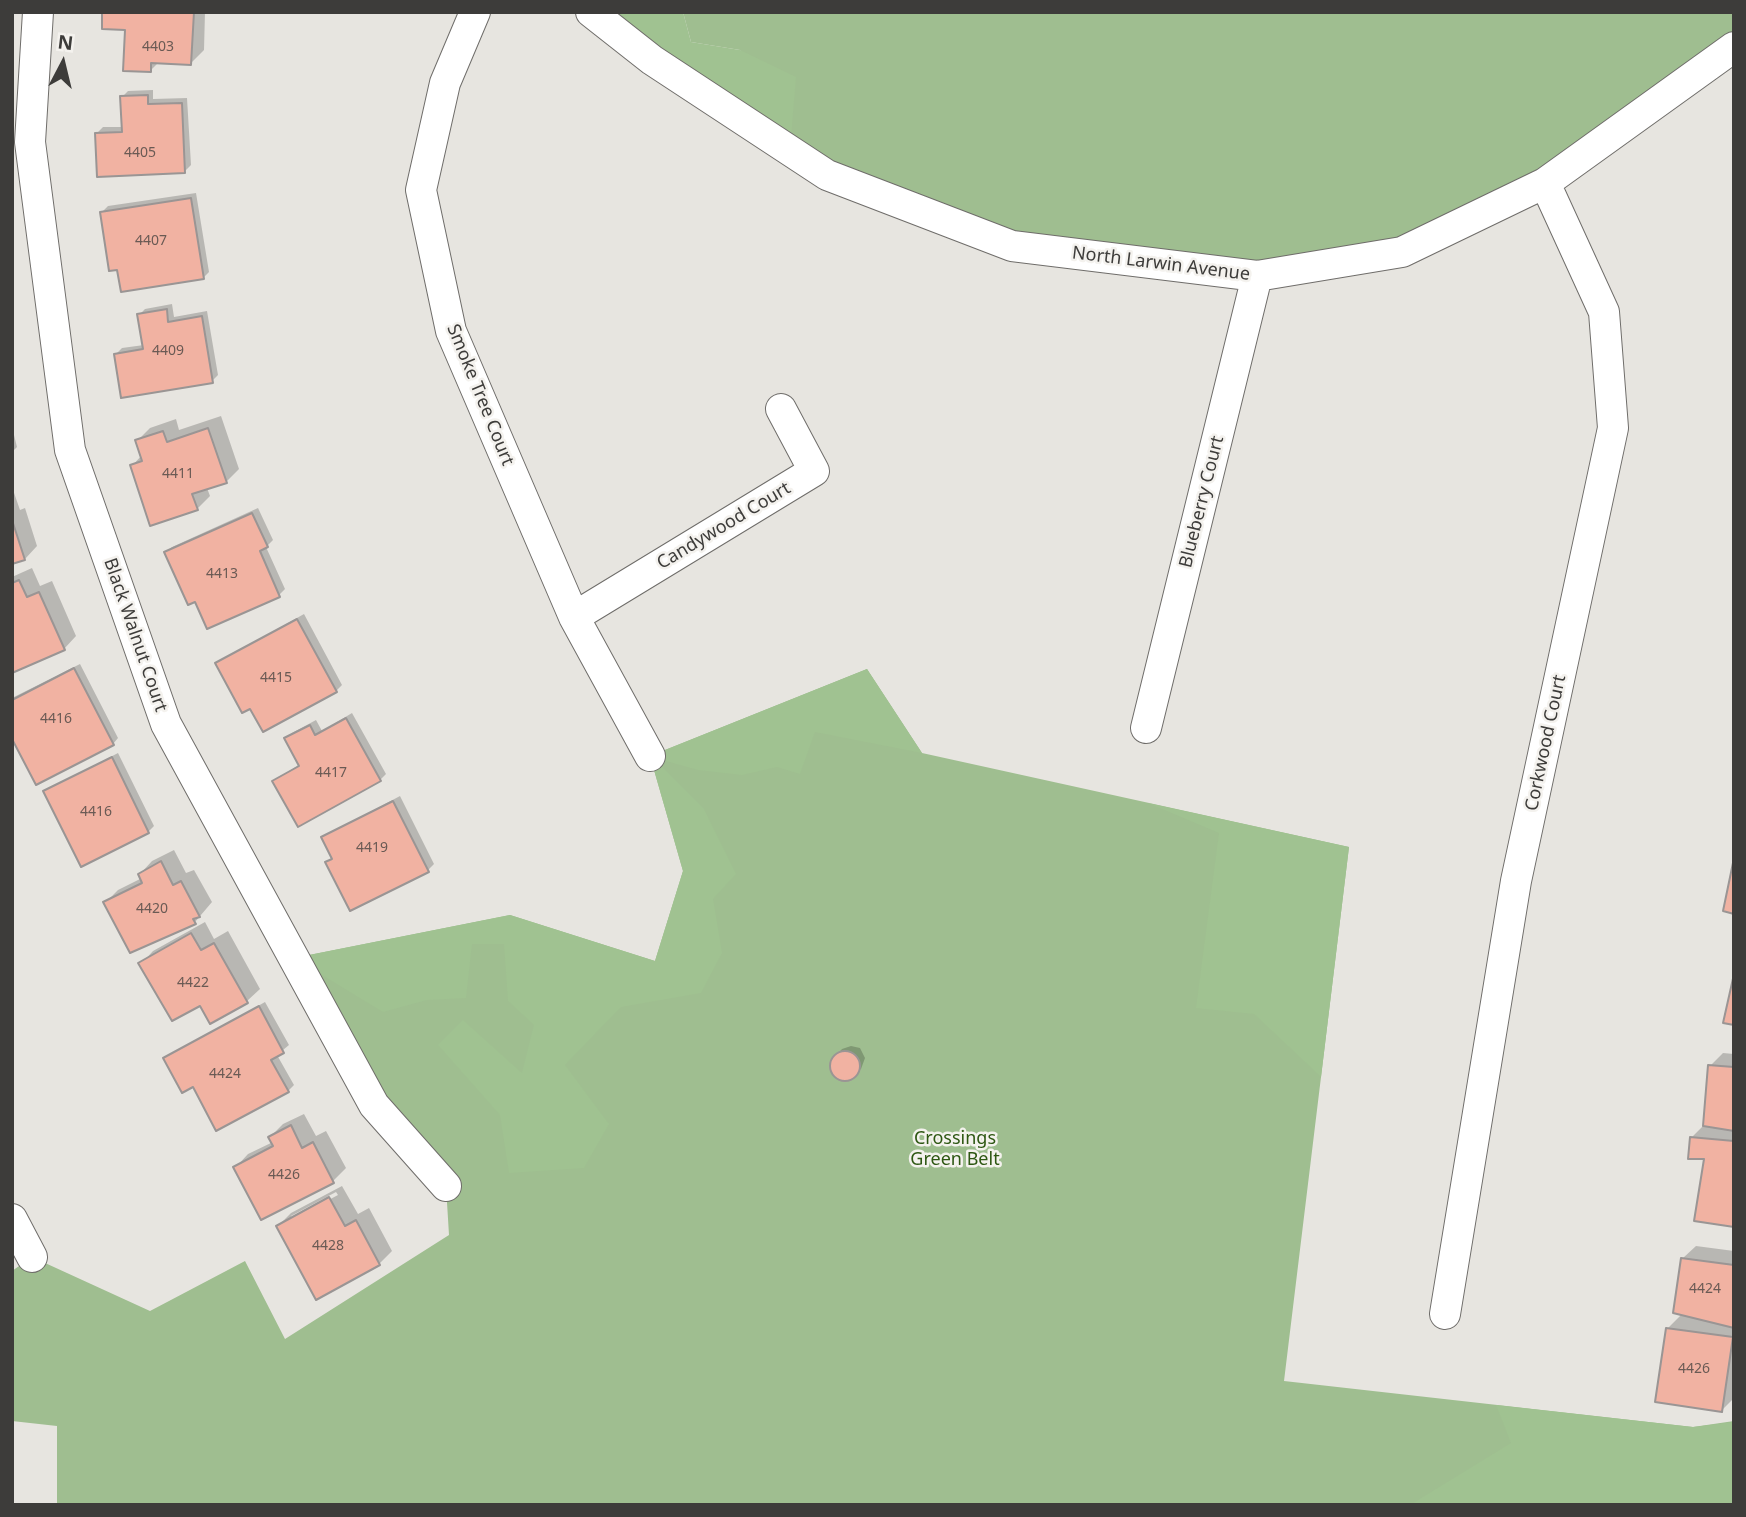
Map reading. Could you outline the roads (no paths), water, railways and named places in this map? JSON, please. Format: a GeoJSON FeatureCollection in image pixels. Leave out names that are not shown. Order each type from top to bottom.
{"type":"FeatureCollection","features":[{"type":"Feature","properties":{"kind":"street","name":"Black Walnut Court"},"geometry":{"type":"LineString","coordinates":[[38,12],[30,142],[70,450],[166,724],[374,1105],[446,1186]]}},
{"type":"Feature","properties":{"kind":"street","name":"Smoke Tree Court"},"geometry":{"type":"LineString","coordinates":[[475,12],[444,83],[421,190],[451,331],[574,617],[650,757]]}},
{"type":"Feature","properties":{"kind":"street","name":"North Larwin Avenue"},"geometry":{"type":"LineString","coordinates":[[591,12],[652,60],[827,175],[1012,246],[1257,276],[1402,252],[1545,183],[1734,47]]}},
{"type":"Feature","properties":{"kind":"street","name":"Corkwood Court"},"geometry":{"type":"LineString","coordinates":[[1445,1314],[1516,881],[1613,428],[1604,312],[1545,183]]}},
{"type":"Feature","properties":{"kind":"street","name":"Blueberry Court"},"geometry":{"type":"LineString","coordinates":[[1146,728],[1257,276]]}},
{"type":"Feature","properties":{"kind":"street","name":"Candywood Court"},"geometry":{"type":"LineString","coordinates":[[574,617],[814,471],[781,409]]}},
{"type":"Feature","properties":{"kind":"street"},"geometry":{"type":"LineString","coordinates":[[12,1219],[32,1257]]}},
{"type":"Feature","properties":{"kind":"park label","name":"Crossings Green Belt"},"geometry":{"type":"Point","coordinates":[955,1149]}}]}
